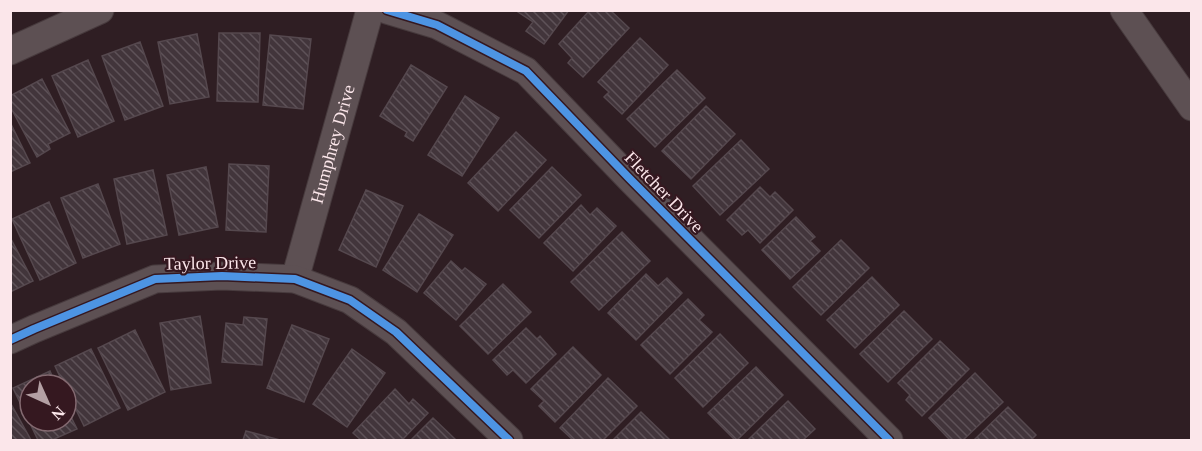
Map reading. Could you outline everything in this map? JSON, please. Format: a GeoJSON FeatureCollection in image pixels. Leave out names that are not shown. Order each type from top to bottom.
{"type":"FeatureCollection","features":[{"type":"Feature","properties":{"kind":"street"},"geometry":{"type":"LineString","coordinates":[[10,51],[100,10]]}},
{"type":"Feature","properties":{"kind":"street","name":"Humphrey Drive"},"geometry":{"type":"LineString","coordinates":[[295,279],[370,10]]}},
{"type":"Feature","properties":{"kind":"street","name":"Fletcher Drive"},"geometry":{"type":"LineString","coordinates":[[387,10],[437,25],[526,71],[872,435]]}},
{"type":"Feature","properties":{"kind":"street"},"geometry":{"type":"LineString","coordinates":[[1124,10],[1191,107]]}},
{"type":"Feature","properties":{"kind":"street","name":"Taylor Drive"},"geometry":{"type":"LineString","coordinates":[[10,340],[155,279],[222,276],[295,279],[350,300],[396,332],[509,441]]}},
{"type":"Feature","properties":{"kind":"building"},"geometry":{"type":"Polygon","coordinates":[[[519,10],[569,10],[544,44],[526,31],[533,22],[518,12],[519,10]]]}},
{"type":"Feature","properties":{"kind":"building"},"geometry":{"type":"Polygon","coordinates":[[[590,10],[610,10],[629,28],[583,77],[568,63],[572,58],[559,44],[590,10]]]}},
{"type":"Feature","properties":{"kind":"building"},"geometry":{"type":"Polygon","coordinates":[[[219,33],[260,33],[258,102],[217,101],[219,33]]]}},
{"type":"Feature","properties":{"kind":"building"},"geometry":{"type":"Polygon","coordinates":[[[197,34],[209,97],[170,104],[158,42],[197,34]]]}},
{"type":"Feature","properties":{"kind":"building"},"geometry":{"type":"Polygon","coordinates":[[[270,35],[311,39],[303,109],[263,105],[270,35]]]}},
{"type":"Feature","properties":{"kind":"building"},"geometry":{"type":"Polygon","coordinates":[[[640,38],[668,65],[622,114],[604,97],[609,92],[598,82],[640,38]]]}},
{"type":"Feature","properties":{"kind":"building"},"geometry":{"type":"Polygon","coordinates":[[[140,42],[163,106],[125,120],[102,56],[140,42]]]}},
{"type":"Feature","properties":{"kind":"building"},"geometry":{"type":"Polygon","coordinates":[[[88,60],[114,121],[78,137],[52,76],[88,60]]]}},
{"type":"Feature","properties":{"kind":"building"},"geometry":{"type":"Polygon","coordinates":[[[411,65],[447,87],[413,141],[405,136],[407,132],[380,116],[411,65]]]}},
{"type":"Feature","properties":{"kind":"building"},"geometry":{"type":"Polygon","coordinates":[[[677,70],[705,98],[655,147],[627,119],[677,70]]]}},
{"type":"Feature","properties":{"kind":"building"},"geometry":{"type":"Polygon","coordinates":[[[42,79],[70,133],[48,144],[50,149],[37,157],[10,106],[10,96],[42,79]]]}},
{"type":"Feature","properties":{"kind":"building"},"geometry":{"type":"Polygon","coordinates":[[[465,96],[499,118],[462,176],[428,155],[465,96]]]}},
{"type":"Feature","properties":{"kind":"building"},"geometry":{"type":"Polygon","coordinates":[[[706,106],[735,134],[691,179],[662,151],[706,106]]]}},
{"type":"Feature","properties":{"kind":"building"},"geometry":{"type":"Polygon","coordinates":[[[10,122],[30,163],[10,172],[10,122]]]}},
{"type":"Feature","properties":{"kind":"building"},"geometry":{"type":"Polygon","coordinates":[[[516,132],[546,160],[498,211],[468,183],[516,132]]]}},
{"type":"Feature","properties":{"kind":"building"},"geometry":{"type":"Polygon","coordinates":[[[741,140],[769,169],[720,215],[693,186],[741,140]]]}},
{"type":"Feature","properties":{"kind":"building"},"geometry":{"type":"Polygon","coordinates":[[[229,164],[269,166],[266,232],[226,230],[229,164]]]}},
{"type":"Feature","properties":{"kind":"building"},"geometry":{"type":"Polygon","coordinates":[[[206,167],[218,227],[179,235],[167,175],[206,167]]]}},
{"type":"Feature","properties":{"kind":"building"},"geometry":{"type":"Polygon","coordinates":[[[552,167],[581,195],[539,238],[510,210],[552,167]]]}},
{"type":"Feature","properties":{"kind":"building"},"geometry":{"type":"Polygon","coordinates":[[[153,170],[167,235],[127,244],[114,179],[153,170]]]}},
{"type":"Feature","properties":{"kind":"building"},"geometry":{"type":"Polygon","coordinates":[[[98,184],[120,244],[83,258],[61,198],[98,184]]]}},
{"type":"Feature","properties":{"kind":"building"},"geometry":{"type":"Polygon","coordinates":[[[760,187],[770,197],[775,192],[793,210],[760,243],[748,230],[742,235],[727,220],[760,187]]]}},
{"type":"Feature","properties":{"kind":"building"},"geometry":{"type":"Polygon","coordinates":[[[366,190],[403,206],[376,267],[339,250],[366,190]]]}},
{"type":"Feature","properties":{"kind":"building"},"geometry":{"type":"Polygon","coordinates":[[[49,202],[76,263],[40,280],[12,219],[49,202]]]}},
{"type":"Feature","properties":{"kind":"building"},"geometry":{"type":"Polygon","coordinates":[[[581,205],[590,215],[597,208],[616,226],[573,271],[544,243],[581,205]]]}},
{"type":"Feature","properties":{"kind":"building"},"geometry":{"type":"Polygon","coordinates":[[[419,214],[453,235],[417,292],[383,270],[419,214]]]}},
{"type":"Feature","properties":{"kind":"building"},"geometry":{"type":"Polygon","coordinates":[[[796,217],[815,237],[810,241],[820,251],[790,279],[762,250],[796,217]]]}},
{"type":"Feature","properties":{"kind":"building"},"geometry":{"type":"Polygon","coordinates":[[[622,232],[650,261],[599,310],[571,282],[622,232]]]}},
{"type":"Feature","properties":{"kind":"building"},"geometry":{"type":"Polygon","coordinates":[[[10,237],[33,281],[10,292],[10,237]]]}},
{"type":"Feature","properties":{"kind":"building"},"geometry":{"type":"Polygon","coordinates":[[[841,240],[869,268],[821,315],[793,287],[841,240]]]}},
{"type":"Feature","properties":{"kind":"building"},"geometry":{"type":"Polygon","coordinates":[[[451,261],[462,271],[465,268],[486,284],[456,320],[424,293],[451,261]]]}},
{"type":"Feature","properties":{"kind":"building"},"geometry":{"type":"Polygon","coordinates":[[[646,274],[658,286],[667,278],[682,293],[636,340],[608,313],[646,274]]]}},
{"type":"Feature","properties":{"kind":"building"},"geometry":{"type":"Polygon","coordinates":[[[872,277],[899,305],[855,348],[827,320],[872,277]]]}},
{"type":"Feature","properties":{"kind":"building"},"geometry":{"type":"Polygon","coordinates":[[[503,284],[531,312],[488,354],[460,326],[503,284]]]}},
{"type":"Feature","properties":{"kind":"building"},"geometry":{"type":"Polygon","coordinates":[[[688,299],[704,315],[699,320],[712,332],[670,374],[641,345],[688,299]]]}},
{"type":"Feature","properties":{"kind":"building"},"geometry":{"type":"Polygon","coordinates":[[[904,311],[932,339],[888,382],[860,354],[904,311]]]}},
{"type":"Feature","properties":{"kind":"building"},"geometry":{"type":"Polygon","coordinates":[[[200,316],[211,383],[171,390],[160,323],[200,316]]]}},
{"type":"Feature","properties":{"kind":"building"},"geometry":{"type":"Polygon","coordinates":[[[244,317],[267,319],[262,365],[222,362],[226,323],[243,325],[244,317]]]}},
{"type":"Feature","properties":{"kind":"building"},"geometry":{"type":"Polygon","coordinates":[[[292,325],[329,339],[304,402],[267,388],[292,325]]]}},
{"type":"Feature","properties":{"kind":"building"},"geometry":{"type":"Polygon","coordinates":[[[526,328],[537,339],[540,336],[556,354],[526,383],[513,370],[507,375],[493,360],[526,328]]]}},
{"type":"Feature","properties":{"kind":"building"},"geometry":{"type":"Polygon","coordinates":[[[135,330],[165,392],[128,410],[98,348],[135,330]]]}},
{"type":"Feature","properties":{"kind":"building"},"geometry":{"type":"Polygon","coordinates":[[[720,334],[748,363],[703,407],[675,378],[720,334]]]}},
{"type":"Feature","properties":{"kind":"building"},"geometry":{"type":"Polygon","coordinates":[[[940,341],[969,369],[922,416],[906,400],[910,395],[898,383],[940,341]]]}},
{"type":"Feature","properties":{"kind":"building"},"geometry":{"type":"Polygon","coordinates":[[[573,347],[601,375],[555,422],[539,406],[544,401],[531,389],[573,347]]]}},
{"type":"Feature","properties":{"kind":"building"},"geometry":{"type":"Polygon","coordinates":[[[91,349],[120,408],[84,426],[78,414],[78,373],[58,373],[55,366],[91,349]]]}},
{"type":"Feature","properties":{"kind":"building"},"geometry":{"type":"Polygon","coordinates":[[[352,349],[385,373],[347,427],[313,404],[352,349]]]}},
{"type":"Feature","properties":{"kind":"building"},"geometry":{"type":"Polygon","coordinates":[[[756,367],[783,395],[735,440],[708,413],[756,367]]]}},
{"type":"Feature","properties":{"kind":"building"},"geometry":{"type":"Polygon","coordinates":[[[975,373],[1003,402],[963,440],[950,440],[929,418],[975,373]]]}},
{"type":"Feature","properties":{"kind":"building"},"geometry":{"type":"Polygon","coordinates":[[[608,378],[637,406],[603,440],[573,440],[560,428],[608,378]]]}},
{"type":"Feature","properties":{"kind":"building"},"geometry":{"type":"Polygon","coordinates":[[[18,386],[18,398],[13,388],[18,386]]]}},
{"type":"Feature","properties":{"kind":"building"},"geometry":{"type":"Polygon","coordinates":[[[395,389],[409,404],[413,399],[428,413],[402,440],[361,440],[353,433],[395,389]]]}},
{"type":"Feature","properties":{"kind":"building"},"geometry":{"type":"Polygon","coordinates":[[[788,401],[815,429],[803,440],[748,440],[788,401]]]}},
{"type":"Feature","properties":{"kind":"building"},"geometry":{"type":"Polygon","coordinates":[[[10,402],[18,416],[18,433],[27,433],[31,440],[10,440],[10,402]]]}},
{"type":"Feature","properties":{"kind":"building"},"geometry":{"type":"Polygon","coordinates":[[[1008,407],[1036,435],[1031,440],[974,440],[1008,407]]]}},
{"type":"Feature","properties":{"kind":"building"},"geometry":{"type":"Polygon","coordinates":[[[641,412],[670,440],[613,440],[641,412]]]}},
{"type":"Feature","properties":{"kind":"building"},"geometry":{"type":"Polygon","coordinates":[[[433,418],[456,440],[411,440],[433,418]]]}},
{"type":"Feature","properties":{"kind":"building"},"geometry":{"type":"Polygon","coordinates":[[[246,431],[280,440],[243,440],[246,431]]]}},
{"type":"Feature","properties":{"kind":"building"},"geometry":{"type":"Polygon","coordinates":[[[35,433],[68,433],[52,440],[38,440],[35,433]]]}},
{"type":"Feature","properties":{"kind":"cycle path"},"geometry":{"type":"LineString","coordinates":[[387,10],[437,25],[526,71],[889,440]]}},
{"type":"Feature","properties":{"kind":"cycle path"},"geometry":{"type":"LineString","coordinates":[[10,340],[155,279],[222,276],[295,279],[350,300],[396,332],[509,440]]}}]}
